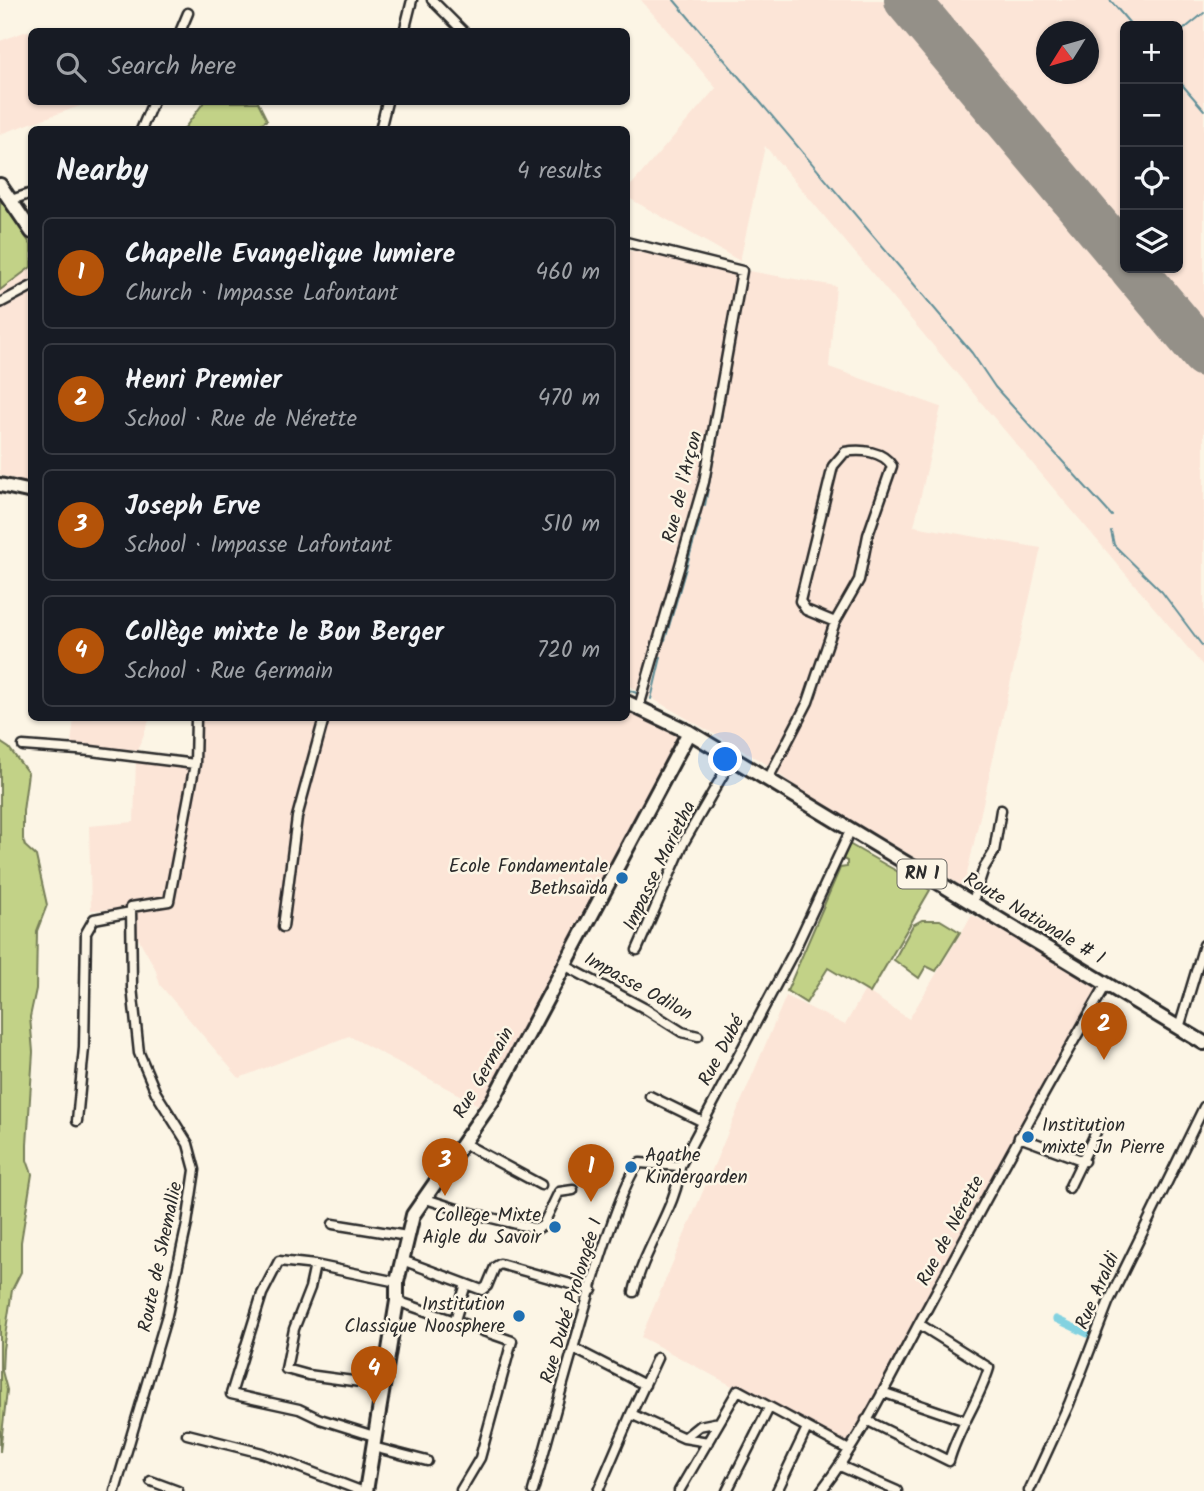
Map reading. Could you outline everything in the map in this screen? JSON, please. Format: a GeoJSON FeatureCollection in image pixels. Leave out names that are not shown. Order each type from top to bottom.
{"type":"FeatureCollection","features":[{"type":"Feature","properties":{"kind":"street"},"geometry":{"type":"LineString","coordinates":[[405,28],[412,0]]}},
{"type":"Feature","properties":{"kind":"street"},"geometry":{"type":"LineString","coordinates":[[432,0],[460,28]]}},
{"type":"Feature","properties":{"kind":"street"},"geometry":{"type":"LineString","coordinates":[[182,28],[188,13]]}},
{"type":"Feature","properties":{"kind":"street"},"geometry":{"type":"LineString","coordinates":[[143,126],[152,105]]}},
{"type":"Feature","properties":{"kind":"street"},"geometry":{"type":"LineString","coordinates":[[381,126],[386,105]]}},
{"type":"Feature","properties":{"kind":"street"},"geometry":{"type":"LineString","coordinates":[[0,185],[28,226]]}},
{"type":"Feature","properties":{"kind":"street"},"geometry":{"type":"LineString","coordinates":[[10,200],[28,193]]}},
{"type":"Feature","properties":{"kind":"street","name":"Rue de l'Arçon"},"geometry":{"type":"LineString","coordinates":[[630,244],[742,271],[704,482],[639,707]]}},
{"type":"Feature","properties":{"kind":"street"},"geometry":{"type":"LineString","coordinates":[[0,303],[28,288]]}},
{"type":"Feature","properties":{"kind":"street"},"geometry":{"type":"LineString","coordinates":[[768,779],[808,702],[835,622],[859,580],[868,535],[892,466],[888,460],[868,452],[845,452],[833,466],[800,601],[806,610],[835,622]]}},
{"type":"Feature","properties":{"kind":"street"},"geometry":{"type":"LineString","coordinates":[[0,485],[28,491]]}},
{"type":"Feature","properties":{"kind":"street","name":"Route Nationale # 1"},"geometry":{"type":"LineString","coordinates":[[630,704],[689,732],[1204,1044]]}},
{"type":"Feature","properties":{"kind":"street"},"geometry":{"type":"LineString","coordinates":[[77,1121],[84,1048],[86,933],[94,919],[169,901],[195,764],[197,721]]}},
{"type":"Feature","properties":{"kind":"street"},"geometry":{"type":"LineString","coordinates":[[283,927],[297,817],[323,721]]}},
{"type":"Feature","properties":{"kind":"street","name":"Rue Germain"},"geometry":{"type":"LineString","coordinates":[[366,1491],[397,1301],[397,1282],[413,1214],[465,1144],[509,1072],[689,732]]}},
{"type":"Feature","properties":{"kind":"street"},"geometry":{"type":"LineString","coordinates":[[23,746],[91,751],[195,764]]}},
{"type":"Feature","properties":{"kind":"street","name":"Impasse Marietha"},"geometry":{"type":"LineString","coordinates":[[637,950],[684,842],[732,758]]}},
{"type":"Feature","properties":{"kind":"street"},"geometry":{"type":"LineString","coordinates":[[972,904],[984,868],[994,852],[1001,810]]}},
{"type":"Feature","properties":{"kind":"street","name":"Rue Dubé"},"geometry":{"type":"LineString","coordinates":[[634,1292],[640,1267],[680,1177],[680,1166],[793,951],[851,829]]}},
{"type":"Feature","properties":{"kind":"street","name":"Route de Shemallie"},"geometry":{"type":"LineString","coordinates":[[115,1491],[167,1315],[187,1224],[195,1170],[188,1144],[156,1093],[139,1053],[132,987],[131,910]]}},
{"type":"Feature","properties":{"kind":"street"},"geometry":{"type":"LineString","coordinates":[[1179,1028],[1204,945]]}},
{"type":"Feature","properties":{"kind":"street","name":"Impasse Odilon"},"geometry":{"type":"LineString","coordinates":[[564,965],[644,1008],[682,1032],[698,1036]]}},
{"type":"Feature","properties":{"kind":"street","name":"Rue de Nérette"},"geometry":{"type":"LineString","coordinates":[[821,1491],[849,1451],[1019,1137],[1106,985]]}},
{"type":"Feature","properties":{"kind":"street"},"geometry":{"type":"LineString","coordinates":[[650,1096],[703,1122]]}},
{"type":"Feature","properties":{"kind":"street","name":"Rue Araldi"},"geometry":{"type":"LineString","coordinates":[[1029,1491],[1069,1404],[1108,1303],[1204,1107]]}},
{"type":"Feature","properties":{"kind":"street"},"geometry":{"type":"LineString","coordinates":[[1069,1188],[1096,1132]]}},
{"type":"Feature","properties":{"kind":"street"},"geometry":{"type":"LineString","coordinates":[[1019,1137],[1084,1161]]}},
{"type":"Feature","properties":{"kind":"street"},"geometry":{"type":"LineString","coordinates":[[465,1144],[541,1185]]}},
{"type":"Feature","properties":{"kind":"street","name":"Rue Dubé Prolongée I"},"geometry":{"type":"LineString","coordinates":[[533,1491],[573,1348],[614,1218],[637,1165],[680,1166]]}},
{"type":"Feature","properties":{"kind":"street"},"geometry":{"type":"LineString","coordinates":[[426,1199],[537,1229],[543,1225],[559,1192],[573,1190]]}},
{"type":"Feature","properties":{"kind":"street"},"geometry":{"type":"LineString","coordinates":[[333,1224],[407,1236]]}},
{"type":"Feature","properties":{"kind":"street"},"geometry":{"type":"LineString","coordinates":[[397,1282],[314,1265],[279,1261],[262,1294],[231,1394],[299,1409],[427,1461]]}},
{"type":"Feature","properties":{"kind":"street"},"geometry":{"type":"LineString","coordinates":[[402,1261],[482,1290],[487,1286],[495,1266],[500,1264],[592,1290]]}},
{"type":"Feature","properties":{"kind":"street"},"geometry":{"type":"LineString","coordinates":[[314,1265],[310,1288],[293,1329],[286,1369],[308,1375],[383,1385]]}},
{"type":"Feature","properties":{"kind":"street"},"geometry":{"type":"LineString","coordinates":[[456,1320],[466,1284]]}},
{"type":"Feature","properties":{"kind":"street"},"geometry":{"type":"LineString","coordinates":[[397,1301],[512,1341],[480,1458],[460,1490]]}},
{"type":"Feature","properties":{"kind":"street"},"geometry":{"type":"LineString","coordinates":[[866,1420],[948,1461],[957,1434],[966,1421],[989,1368],[919,1324]]}},
{"type":"Feature","properties":{"kind":"street"},"geometry":{"type":"LineString","coordinates":[[573,1348],[645,1385]]}},
{"type":"Feature","properties":{"kind":"street"},"geometry":{"type":"LineString","coordinates":[[598,1491],[657,1358]]}},
{"type":"Feature","properties":{"kind":"street"},"geometry":{"type":"LineString","coordinates":[[679,1491],[738,1391],[849,1451]]}},
{"type":"Feature","properties":{"kind":"street"},"geometry":{"type":"LineString","coordinates":[[882,1392],[966,1421]]}},
{"type":"Feature","properties":{"kind":"street"},"geometry":{"type":"LineString","coordinates":[[727,1491],[769,1408]]}},
{"type":"Feature","properties":{"kind":"street"},"geometry":{"type":"LineString","coordinates":[[631,1414],[684,1438],[694,1437],[708,1442]]}},
{"type":"Feature","properties":{"kind":"street"},"geometry":{"type":"LineString","coordinates":[[684,1438],[699,1426],[719,1422]]}},
{"type":"Feature","properties":{"kind":"street"},"geometry":{"type":"LineString","coordinates":[[777,1491],[807,1428]]}},
{"type":"Feature","properties":{"kind":"street"},"geometry":{"type":"LineString","coordinates":[[187,1434],[262,1453],[361,1491]]}},
{"type":"Feature","properties":{"kind":"street"},"geometry":{"type":"LineString","coordinates":[[840,1466],[897,1491]]}},
{"type":"Feature","properties":{"kind":"street"},"geometry":{"type":"LineString","coordinates":[[151,1481],[178,1491]]}},
{"type":"Feature","properties":{"kind":"shaded area"},"geometry":{"type":"Polygon","coordinates":[[[641,0],[1204,0],[1204,667],[765,146],[740,261],[630,199],[630,187],[716,88],[641,0]]]}},
{"type":"Feature","properties":{"kind":"shaded area"},"geometry":{"type":"Polygon","coordinates":[[[28,32],[28,105],[80,106],[0,134],[0,41],[28,32]]]}},
{"type":"Feature","properties":{"kind":"shaded area"},"geometry":{"type":"Polygon","coordinates":[[[630,251],[836,286],[829,367],[941,407],[914,526],[1041,548],[964,887],[796,787],[766,764],[630,686],[630,251]]]}},
{"type":"Feature","properties":{"kind":"shaded area"},"geometry":{"type":"Polygon","coordinates":[[[28,269],[28,483],[0,475],[0,290],[28,269]]]}},
{"type":"Feature","properties":{"kind":"shaded area"},"geometry":{"type":"Polygon","coordinates":[[[630,711],[684,735],[484,1108],[349,1036],[239,1078],[160,985],[155,968],[122,909],[91,910],[89,826],[134,822],[136,759],[199,768],[200,721],[630,721],[630,711]]]}},
{"type":"Feature","properties":{"kind":"shaded area"},"geometry":{"type":"Polygon","coordinates":[[[74,721],[149,721],[138,750],[71,744],[74,721]]]}},
{"type":"Feature","properties":{"kind":"shaded area"},"geometry":{"type":"Polygon","coordinates":[[[972,915],[1100,984],[848,1448],[641,1337],[786,996],[845,1025],[865,990],[909,1019],[972,915]]]}},
{"type":"Feature","properties":{"kind":"green space"},"geometry":{"type":"Polygon","coordinates":[[[202,105],[260,105],[267,120],[262,123],[262,126],[186,126],[202,105]]]}},
{"type":"Feature","properties":{"kind":"green space"},"geometry":{"type":"Polygon","coordinates":[[[0,198],[28,240],[28,269],[0,290],[0,198]]]}},
{"type":"Feature","properties":{"kind":"green space"},"geometry":{"type":"Polygon","coordinates":[[[0,742],[9,748],[28,773],[23,811],[23,839],[25,846],[36,856],[47,905],[37,931],[36,989],[30,1017],[33,1052],[27,1160],[32,1174],[21,1242],[21,1272],[12,1290],[3,1349],[2,1371],[7,1390],[0,1452],[0,742]]]}},
{"type":"Feature","properties":{"kind":"green space"},"geometry":{"type":"Polygon","coordinates":[[[849,844],[930,890],[870,993],[828,968],[806,1003],[787,991],[840,868],[847,867],[847,861],[843,859],[849,844]]]}},
{"type":"Feature","properties":{"kind":"green space"},"geometry":{"type":"Polygon","coordinates":[[[922,920],[940,920],[960,932],[936,971],[926,966],[919,978],[894,960],[913,925],[922,920]]]}},
{"type":"Feature","properties":{"kind":"waterway"},"geometry":{"type":"LineString","coordinates":[[674,0],[972,353],[995,387],[1112,516]]}},
{"type":"Feature","properties":{"kind":"waterway"},"geometry":{"type":"LineString","coordinates":[[1110,0],[1128,21]]}},
{"type":"Feature","properties":{"kind":"waterway"},"geometry":{"type":"LineString","coordinates":[[1183,30],[1204,13]]}},
{"type":"Feature","properties":{"kind":"waterway"},"geometry":{"type":"LineString","coordinates":[[1181,84],[1204,110]]}},
{"type":"Feature","properties":{"kind":"waterway"},"geometry":{"type":"LineString","coordinates":[[705,505],[722,413]]}},
{"type":"Feature","properties":{"kind":"waterway"},"geometry":{"type":"LineString","coordinates":[[665,640],[700,520]]}},
{"type":"Feature","properties":{"kind":"waterway"},"geometry":{"type":"LineString","coordinates":[[1111,531],[1114,545],[1162,592],[1204,648]]}},
{"type":"Feature","properties":{"kind":"waterway"},"geometry":{"type":"LineString","coordinates":[[651,699],[661,657]]}},
{"type":"Feature","properties":{"kind":"waterway"},"geometry":{"type":"LineString","coordinates":[[630,691],[639,694]]}},
{"type":"Feature","properties":{"kind":"waterway"},"geometry":{"type":"LineString","coordinates":[[1152,1204],[1174,1159]]}},
{"type":"Feature","properties":{"kind":"waterway"},"geometry":{"type":"LineString","coordinates":[[1091,1331],[1100,1314]]}},
{"type":"Feature","properties":{"kind":"waterway"},"geometry":{"type":"LineString","coordinates":[[1056,1319],[1092,1336]]}},
{"type":"Feature","properties":{"kind":"taxiway"},"geometry":{"type":"LineString","coordinates":[[913,0],[920,15]]}},
{"type":"Feature","properties":{"kind":"runway"},"geometry":{"type":"LineString","coordinates":[[907,0],[1120,254]]}},
{"type":"Feature","properties":{"kind":"runway"},"geometry":{"type":"LineString","coordinates":[[1136,273],[1204,354]]}},
{"type":"Feature","properties":{"kind":"place","name":"Ecole Fondamentale Bethsaïda"},"geometry":{"type":"Point","coordinates":[622,878]}},
{"type":"Feature","properties":{"kind":"place","name":"Henri Premier"},"geometry":{"type":"Point","coordinates":[1104,1060]}},
{"type":"Feature","properties":{"kind":"place","name":"Institution mixte Jn Pierre"},"geometry":{"type":"Point","coordinates":[1028,1137]}},
{"type":"Feature","properties":{"kind":"place","name":"Agathe Kindergarden"},"geometry":{"type":"Point","coordinates":[631,1167]}},
{"type":"Feature","properties":{"kind":"place","name":"Joseph Erve"},"geometry":{"type":"Point","coordinates":[445,1196]}},
{"type":"Feature","properties":{"kind":"place","name":"Chapelle Evangelique lumiere"},"geometry":{"type":"Point","coordinates":[591,1202]}},
{"type":"Feature","properties":{"kind":"place","name":"College Mixte Aigle du Savoir"},"geometry":{"type":"Point","coordinates":[555,1227]}},
{"type":"Feature","properties":{"kind":"place","name":"Institution Classique Noosphere"},"geometry":{"type":"Point","coordinates":[519,1316]}},
{"type":"Feature","properties":{"kind":"place","name":"Collège mixte le Bon Berger"},"geometry":{"type":"Point","coordinates":[374,1404]}}]}
